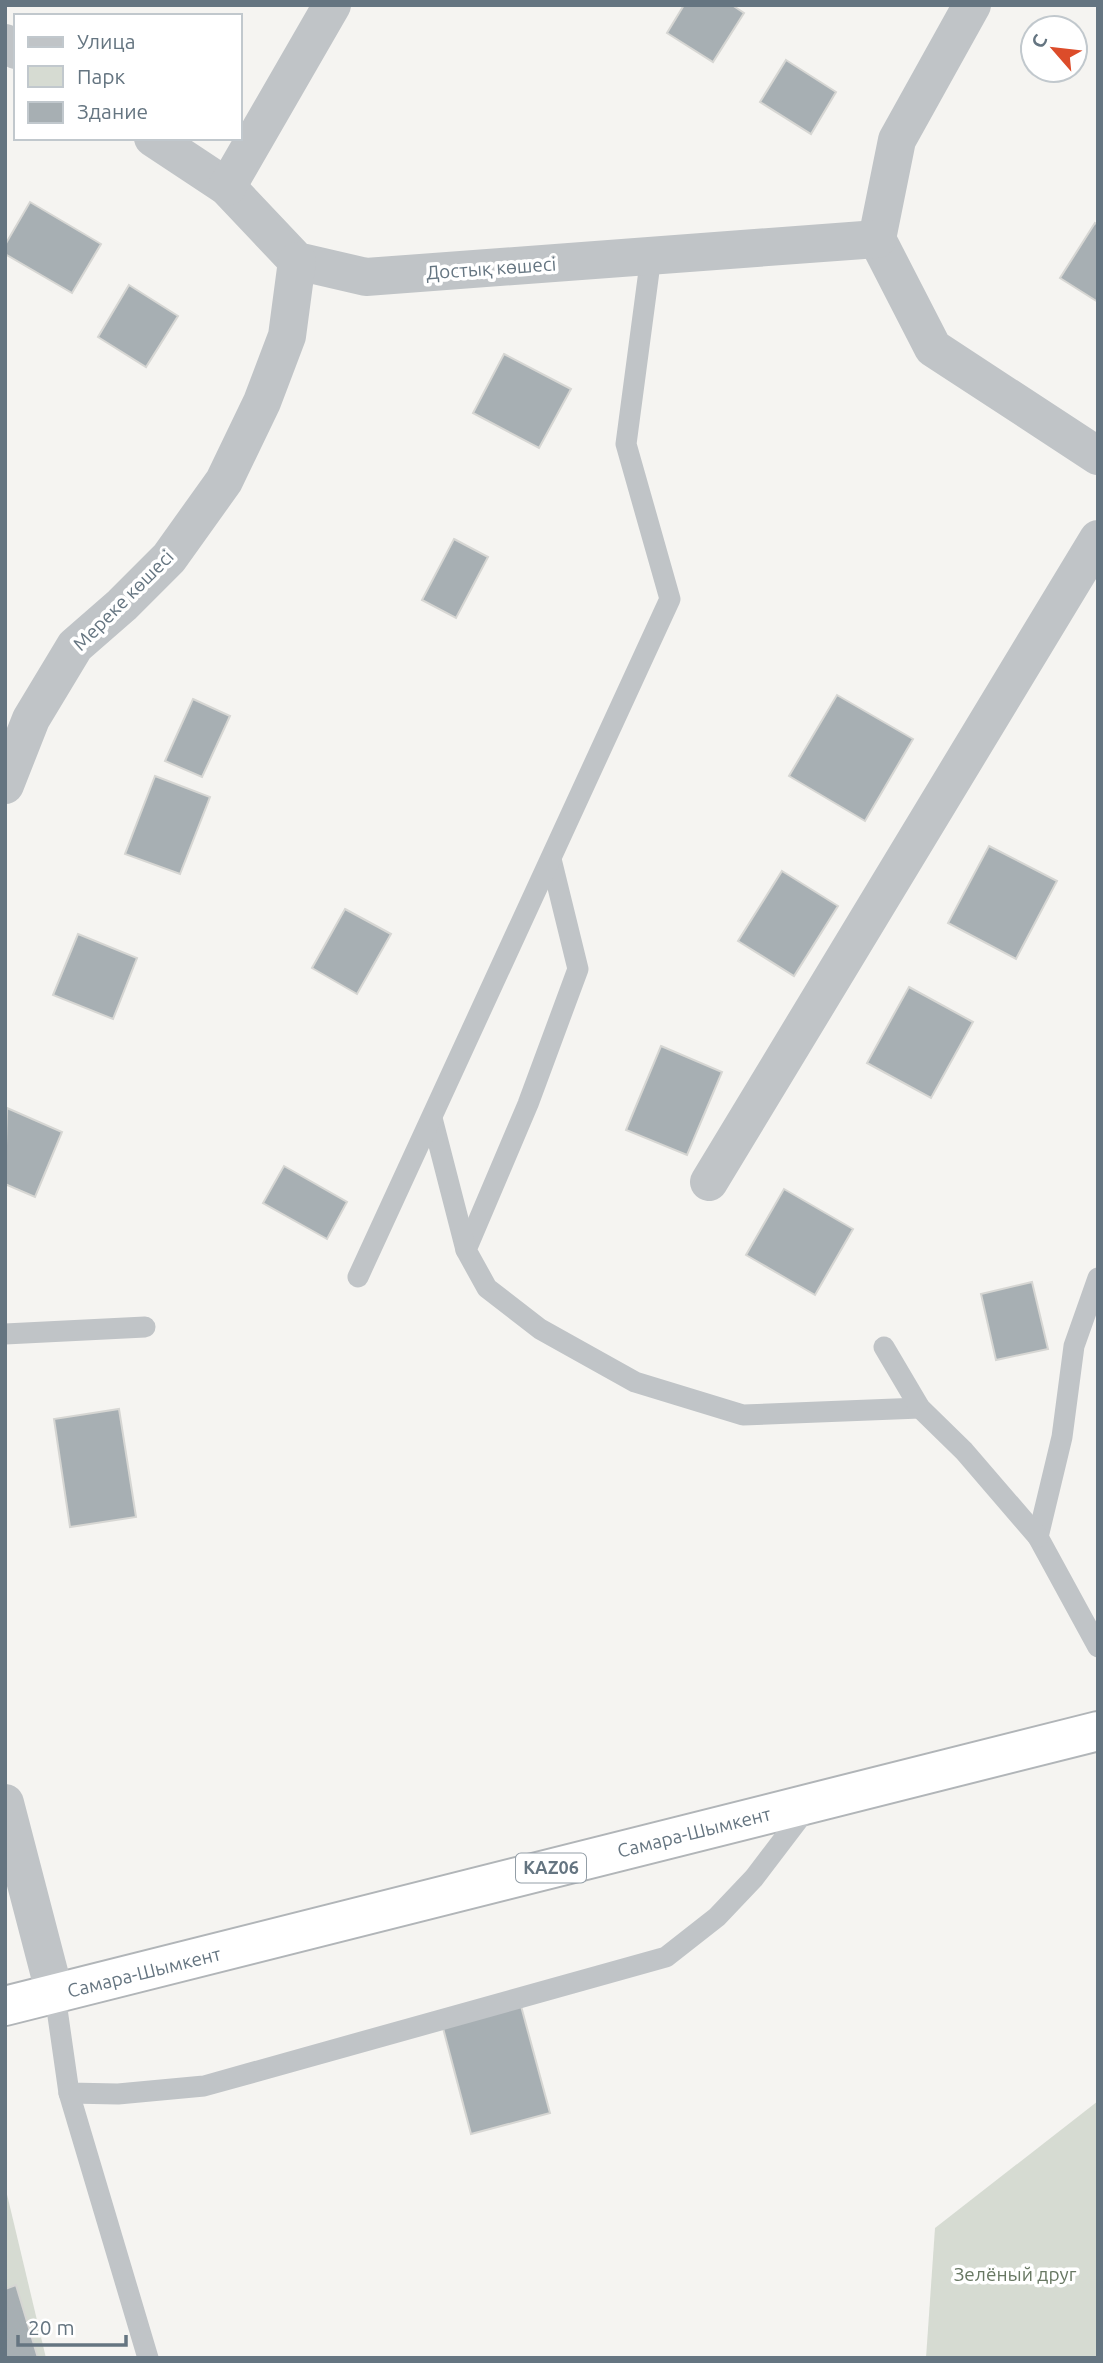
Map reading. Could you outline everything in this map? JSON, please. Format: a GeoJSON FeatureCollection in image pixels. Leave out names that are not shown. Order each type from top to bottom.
{"type":"FeatureCollection","features":[{"type":"Feature","properties":{"kind":"highway","name":"Самара-Шымкент"},"geometry":{"type":"LineString","coordinates":[[5,2006],[1098,1731]]}},
{"type":"Feature","properties":{"kind":"street"},"geometry":{"type":"LineString","coordinates":[[227,187],[332,5]]}},
{"type":"Feature","properties":{"kind":"street"},"geometry":{"type":"LineString","coordinates":[[972,5],[897,140],[877,239],[933,348],[1098,456]]}},
{"type":"Feature","properties":{"kind":"street"},"geometry":{"type":"LineString","coordinates":[[156,140],[227,187],[297,261]]}},
{"type":"Feature","properties":{"kind":"street","name":"Достық көшесі"},"geometry":{"type":"LineString","coordinates":[[297,261],[366,277],[877,239]]}},
{"type":"Feature","properties":{"kind":"street","name":"Мереке көшесі"},"geometry":{"type":"LineString","coordinates":[[5,785],[18,710],[75,646],[122,605],[169,558],[224,481],[262,402],[287,336],[297,261]]}},
{"type":"Feature","properties":{"kind":"street"},"geometry":{"type":"LineString","coordinates":[[709,1182],[1098,539]]}},
{"type":"Feature","properties":{"kind":"street"},"geometry":{"type":"LineString","coordinates":[[5,1802],[55,1994]]}},
{"type":"Feature","properties":{"kind":"lane"},"geometry":{"type":"LineString","coordinates":[[358,1277],[670,599],[626,444],[651,256]]}},
{"type":"Feature","properties":{"kind":"lane"},"geometry":{"type":"LineString","coordinates":[[466,1250],[528,1104],[578,969],[551,859]]}},
{"type":"Feature","properties":{"kind":"lane"},"geometry":{"type":"LineString","coordinates":[[432,1118],[466,1250],[487,1288],[540,1329],[635,1382],[743,1415],[920,1409]]}},
{"type":"Feature","properties":{"kind":"lane"},"geometry":{"type":"LineString","coordinates":[[1038,1537],[1062,1437],[1074,1346],[1098,1278]]}},
{"type":"Feature","properties":{"kind":"lane"},"geometry":{"type":"LineString","coordinates":[[5,1334],[145,1327]]}},
{"type":"Feature","properties":{"kind":"lane"},"geometry":{"type":"LineString","coordinates":[[884,1347],[920,1409],[964,1451],[1038,1537],[1098,1647]]}},
{"type":"Feature","properties":{"kind":"lane"},"geometry":{"type":"LineString","coordinates":[[69,2093],[118,2094],[204,2086],[666,1957],[717,1917],[745,1888],[812,1802]]}},
{"type":"Feature","properties":{"kind":"lane"},"geometry":{"type":"LineString","coordinates":[[55,1994],[69,2093],[148,2358]]}},
{"type":"Feature","properties":{"kind":"green space","name":"Зелёный друг"},"geometry":{"type":"Polygon","coordinates":[[[1098,2101],[1098,2358],[926,2358],[935,2228],[1098,2101]]]}},
{"type":"Feature","properties":{"kind":"green space"},"geometry":{"type":"Polygon","coordinates":[[[5,2186],[46,2358],[5,2358],[5,2186]]]}},
{"type":"Feature","properties":{"kind":"building"},"geometry":{"type":"Polygon","coordinates":[[[684,5],[732,5],[744,13],[713,62],[667,33],[684,5]]]}},
{"type":"Feature","properties":{"kind":"building"},"geometry":{"type":"Polygon","coordinates":[[[786,60],[836,92],[811,134],[760,102],[786,60]]]}},
{"type":"Feature","properties":{"kind":"building"},"geometry":{"type":"Polygon","coordinates":[[[30,202],[101,244],[72,293],[5,254],[5,245],[30,202]]]}},
{"type":"Feature","properties":{"kind":"building"},"geometry":{"type":"Polygon","coordinates":[[[1095,223],[1098,225],[1098,302],[1060,278],[1095,223]]]}},
{"type":"Feature","properties":{"kind":"building"},"geometry":{"type":"Polygon","coordinates":[[[129,285],[178,316],[146,367],[98,337],[129,285]]]}},
{"type":"Feature","properties":{"kind":"building"},"geometry":{"type":"Polygon","coordinates":[[[504,354],[571,389],[539,448],[473,413],[504,354]]]}},
{"type":"Feature","properties":{"kind":"building"},"geometry":{"type":"Polygon","coordinates":[[[454,539],[488,557],[456,618],[422,600],[454,539]]]}},
{"type":"Feature","properties":{"kind":"building"},"geometry":{"type":"Polygon","coordinates":[[[837,695],[913,739],[865,821],[789,776],[837,695]]]}},
{"type":"Feature","properties":{"kind":"building"},"geometry":{"type":"Polygon","coordinates":[[[193,699],[230,716],[202,777],[165,761],[193,699]]]}},
{"type":"Feature","properties":{"kind":"building"},"geometry":{"type":"Polygon","coordinates":[[[155,776],[210,797],[180,874],[125,854],[155,776]]]}},
{"type":"Feature","properties":{"kind":"building"},"geometry":{"type":"Polygon","coordinates":[[[989,846],[1057,881],[1016,959],[948,923],[989,846]]]}},
{"type":"Feature","properties":{"kind":"building"},"geometry":{"type":"Polygon","coordinates":[[[782,871],[838,906],[794,976],[738,941],[782,871]]]}},
{"type":"Feature","properties":{"kind":"building"},"geometry":{"type":"Polygon","coordinates":[[[345,909],[391,934],[357,994],[312,968],[345,909]]]}},
{"type":"Feature","properties":{"kind":"building"},"geometry":{"type":"Polygon","coordinates":[[[78,934],[137,958],[113,1019],[53,995],[78,934]]]}},
{"type":"Feature","properties":{"kind":"building"},"geometry":{"type":"Polygon","coordinates":[[[909,987],[973,1022],[931,1098],[867,1063],[909,987]]]}},
{"type":"Feature","properties":{"kind":"building"},"geometry":{"type":"Polygon","coordinates":[[[661,1046],[722,1072],[687,1155],[626,1130],[661,1046]]]}},
{"type":"Feature","properties":{"kind":"building"},"geometry":{"type":"Polygon","coordinates":[[[7,1108],[62,1132],[35,1197],[5,1184],[7,1108]]]}},
{"type":"Feature","properties":{"kind":"building"},"geometry":{"type":"Polygon","coordinates":[[[284,1166],[347,1202],[327,1239],[263,1203],[284,1166]]]}},
{"type":"Feature","properties":{"kind":"building"},"geometry":{"type":"Polygon","coordinates":[[[784,1189],[853,1229],[815,1295],[746,1255],[784,1189]]]}},
{"type":"Feature","properties":{"kind":"building"},"geometry":{"type":"Polygon","coordinates":[[[1032,1282],[1048,1349],[996,1360],[981,1294],[1032,1282]]]}},
{"type":"Feature","properties":{"kind":"building"},"geometry":{"type":"Polygon","coordinates":[[[119,1409],[136,1517],[70,1527],[54,1419],[119,1409]]]}},
{"type":"Feature","properties":{"kind":"building"},"geometry":{"type":"Polygon","coordinates":[[[521,2006],[550,2113],[471,2134],[443,2028],[521,2006]]]}},
{"type":"Feature","properties":{"kind":"building"},"geometry":{"type":"Polygon","coordinates":[[[16,2285],[38,2358],[5,2358],[5,2289],[16,2285]]]}}]}
